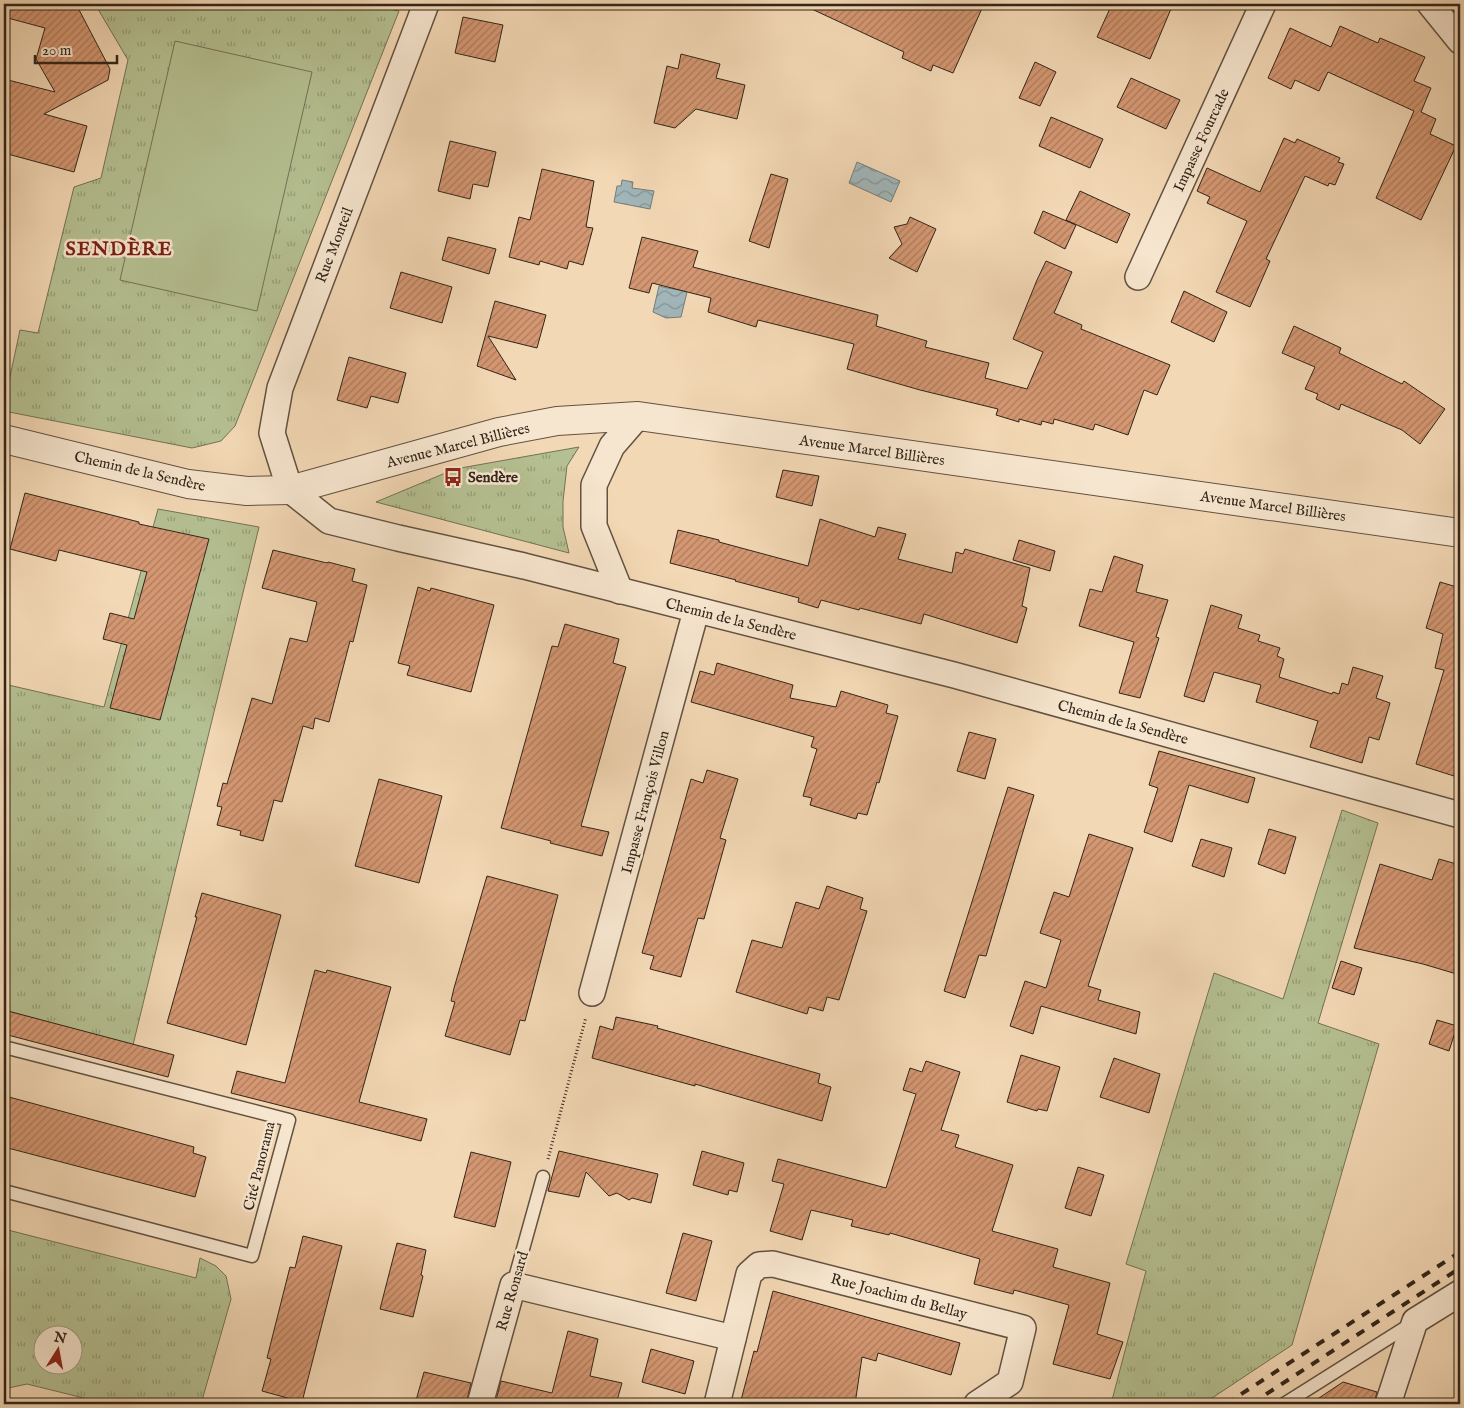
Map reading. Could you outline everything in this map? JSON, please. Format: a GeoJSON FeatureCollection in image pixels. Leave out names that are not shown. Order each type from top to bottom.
{"type":"FeatureCollection","features":[{"type":"Feature","properties":{"kind":"street","name":"Rue Monteil"},"geometry":{"type":"LineString","coordinates":[[290,490],[272,433],[280,388],[426,4]]}},
{"type":"Feature","properties":{"kind":"street","name":"Impasse Fourcade"},"geometry":{"type":"LineString","coordinates":[[1138,277],[1263,4]]}},
{"type":"Feature","properties":{"kind":"street"},"geometry":{"type":"LineString","coordinates":[[1430,4],[1460,41]]}},
{"type":"Feature","properties":{"kind":"street","name":"Avenue Marcel Billières"},"geometry":{"type":"LineString","coordinates":[[290,490],[499,432],[557,421],[638,416],[1460,533]]}},
{"type":"Feature","properties":{"kind":"street"},"geometry":{"type":"LineString","coordinates":[[620,590],[594,526],[594,485],[612,446],[638,416]]}},
{"type":"Feature","properties":{"kind":"street","name":"Chemin de la Sendère"},"geometry":{"type":"LineString","coordinates":[[4,439],[188,484],[247,491],[290,490],[329,521],[524,566],[954,675],[1460,815]]}},
{"type":"Feature","properties":{"kind":"street","name":"Impasse François Villon"},"geometry":{"type":"LineString","coordinates":[[592,993],[696,610]]}},
{"type":"Feature","properties":{"kind":"street","name":"Rue Joachim du Bellay"},"geometry":{"type":"LineString","coordinates":[[718,1404],[749,1274],[760,1265],[773,1264],[1022,1328],[1010,1382],[977,1404]]}},
{"type":"Feature","properties":{"kind":"street"},"geometry":{"type":"LineString","coordinates":[[513,1285],[733,1338]]}},
{"type":"Feature","properties":{"kind":"street","name":"Rue Ronsard"},"geometry":{"type":"LineString","coordinates":[[480,1404],[513,1285]]}},
{"type":"Feature","properties":{"kind":"street"},"geometry":{"type":"LineString","coordinates":[[1388,1404],[1416,1321],[1460,1292]]}},
{"type":"Feature","properties":{"kind":"lane","name":"Cité Panorama"},"geometry":{"type":"LineString","coordinates":[[4,1047],[289,1120],[252,1256],[4,1191]]}},
{"type":"Feature","properties":{"kind":"lane","name":"Rue Ronsard"},"geometry":{"type":"LineString","coordinates":[[513,1285],[543,1177]]}},
{"type":"Feature","properties":{"kind":"lane"},"geometry":{"type":"LineString","coordinates":[[1284,1404],[1416,1321]]}},
{"type":"Feature","properties":{"kind":"path"},"geometry":{"type":"LineString","coordinates":[[543,1177],[592,993]]}},
{"type":"Feature","properties":{"kind":"green space"},"geometry":{"type":"Polygon","coordinates":[[[95,4],[366,4],[399,11],[235,426],[221,441],[192,448],[4,411],[20,330],[38,333],[74,187],[101,178],[128,60],[95,4]]]}},
{"type":"Feature","properties":{"kind":"green space"},"geometry":{"type":"Polygon","coordinates":[[[175,41],[312,72],[257,311],[120,280],[175,41]]]}},
{"type":"Feature","properties":{"kind":"green space"},"geometry":{"type":"Polygon","coordinates":[[[579,447],[567,466],[563,501],[563,527],[569,553],[376,502],[455,469],[579,447]]]}},
{"type":"Feature","properties":{"kind":"green space"},"geometry":{"type":"Polygon","coordinates":[[[158,509],[259,527],[133,1045],[4,1010],[4,684],[104,707],[158,509]]]}},
{"type":"Feature","properties":{"kind":"green space"},"geometry":{"type":"Polygon","coordinates":[[[1342,810],[1378,823],[1318,1023],[1379,1044],[1292,1345],[1203,1404],[1111,1404],[1146,1271],[1126,1264],[1214,973],[1283,999],[1342,810]]]}},
{"type":"Feature","properties":{"kind":"green space"},"geometry":{"type":"Polygon","coordinates":[[[4,1229],[196,1278],[200,1258],[216,1266],[226,1276],[231,1299],[201,1404],[108,1404],[27,1384],[4,1389],[4,1229]]]}},
{"type":"Feature","properties":{"kind":"water"},"geometry":{"type":"Polygon","coordinates":[[[857,162],[900,181],[891,202],[849,183],[857,162]]]}},
{"type":"Feature","properties":{"kind":"water"},"geometry":{"type":"Polygon","coordinates":[[[622,180],[633,182],[632,188],[654,191],[650,209],[614,202],[617,186],[621,186],[622,180]]]}},
{"type":"Feature","properties":{"kind":"water"},"geometry":{"type":"Polygon","coordinates":[[[659,286],[687,292],[681,317],[666,318],[653,312],[659,286]]]}},
{"type":"Feature","properties":{"kind":"building"},"geometry":{"type":"Polygon","coordinates":[[[4,4],[76,4],[110,69],[108,80],[44,114],[87,126],[74,172],[4,153],[4,79],[55,92],[36,59],[45,28],[4,17],[4,4]]]}},
{"type":"Feature","properties":{"kind":"building"},"geometry":{"type":"Polygon","coordinates":[[[801,4],[984,4],[953,73],[933,65],[931,71],[902,58],[904,52],[801,4]]]}},
{"type":"Feature","properties":{"kind":"building"},"geometry":{"type":"Polygon","coordinates":[[[1112,4],[1173,4],[1150,59],[1097,37],[1112,4]]]}},
{"type":"Feature","properties":{"kind":"building"},"geometry":{"type":"Polygon","coordinates":[[[463,17],[503,25],[495,62],[455,53],[463,17]]]}},
{"type":"Feature","properties":{"kind":"building"},"geometry":{"type":"Polygon","coordinates":[[[1340,26],[1378,43],[1380,38],[1425,57],[1414,81],[1431,88],[1421,112],[1436,119],[1430,134],[1456,146],[1421,220],[1376,198],[1414,111],[1328,72],[1319,91],[1295,80],[1291,89],[1268,78],[1290,28],[1331,47],[1340,26]]]}},
{"type":"Feature","properties":{"kind":"building"},"geometry":{"type":"Polygon","coordinates":[[[681,54],[720,64],[716,78],[745,85],[737,119],[696,109],[675,128],[654,123],[667,66],[678,69],[681,54]]]}},
{"type":"Feature","properties":{"kind":"building"},"geometry":{"type":"Polygon","coordinates":[[[1035,62],[1056,72],[1040,106],[1019,98],[1035,62]]]}},
{"type":"Feature","properties":{"kind":"building"},"geometry":{"type":"Polygon","coordinates":[[[1131,78],[1180,100],[1166,129],[1117,107],[1131,78]]]}},
{"type":"Feature","properties":{"kind":"building"},"geometry":{"type":"Polygon","coordinates":[[[1051,117],[1103,139],[1090,168],[1039,146],[1051,117]]]}},
{"type":"Feature","properties":{"kind":"building"},"geometry":{"type":"Polygon","coordinates":[[[1284,138],[1295,143],[1297,139],[1340,158],[1338,162],[1344,164],[1335,185],[1329,183],[1328,186],[1305,176],[1266,259],[1270,261],[1250,307],[1216,292],[1247,221],[1207,203],[1210,197],[1197,191],[1207,168],[1260,192],[1284,138]]]}},
{"type":"Feature","properties":{"kind":"building"},"geometry":{"type":"Polygon","coordinates":[[[450,141],[496,152],[488,187],[473,184],[470,199],[438,191],[450,141]]]}},
{"type":"Feature","properties":{"kind":"building"},"geometry":{"type":"Polygon","coordinates":[[[542,169],[594,181],[586,227],[593,228],[583,265],[569,261],[567,269],[540,261],[539,265],[509,257],[519,217],[530,220],[542,169]]]}},
{"type":"Feature","properties":{"kind":"building"},"geometry":{"type":"Polygon","coordinates":[[[771,174],[788,179],[769,248],[749,241],[771,174]]]}},
{"type":"Feature","properties":{"kind":"building"},"geometry":{"type":"Polygon","coordinates":[[[1080,191],[1130,214],[1117,243],[1066,220],[1080,191]]]}},
{"type":"Feature","properties":{"kind":"building"},"geometry":{"type":"Polygon","coordinates":[[[1043,211],[1076,225],[1065,249],[1034,233],[1043,211]]]}},
{"type":"Feature","properties":{"kind":"building"},"geometry":{"type":"Polygon","coordinates":[[[910,217],[936,229],[917,272],[889,258],[902,244],[894,227],[907,224],[910,217]]]}},
{"type":"Feature","properties":{"kind":"building"},"geometry":{"type":"Polygon","coordinates":[[[448,237],[496,249],[489,274],[442,260],[448,237]]]}},
{"type":"Feature","properties":{"kind":"building"},"geometry":{"type":"Polygon","coordinates":[[[642,237],[698,251],[693,267],[878,315],[876,326],[927,341],[925,347],[989,363],[985,378],[1027,389],[1043,352],[1013,339],[1046,261],[1072,272],[1054,313],[1082,325],[1081,329],[1170,365],[1157,395],[1144,390],[1128,435],[1095,424],[1093,430],[1054,419],[1053,424],[1042,421],[1041,425],[1019,419],[1019,422],[996,415],[998,409],[920,390],[847,369],[854,344],[758,320],[756,327],[708,312],[711,298],[652,283],[649,293],[629,288],[642,237]]]}},
{"type":"Feature","properties":{"kind":"building"},"geometry":{"type":"Polygon","coordinates":[[[401,272],[452,287],[442,323],[390,308],[401,272]]]}},
{"type":"Feature","properties":{"kind":"building"},"geometry":{"type":"Polygon","coordinates":[[[1184,291],[1227,312],[1214,342],[1171,322],[1184,291]]]}},
{"type":"Feature","properties":{"kind":"building"},"geometry":{"type":"Polygon","coordinates":[[[495,301],[546,315],[537,348],[488,336],[516,380],[477,366],[495,301]]]}},
{"type":"Feature","properties":{"kind":"building"},"geometry":{"type":"Polygon","coordinates":[[[1294,326],[1341,348],[1339,353],[1402,384],[1404,381],[1445,409],[1420,444],[1402,430],[1341,404],[1339,410],[1316,399],[1318,394],[1305,389],[1315,367],[1282,353],[1294,326]]]}},
{"type":"Feature","properties":{"kind":"building"},"geometry":{"type":"Polygon","coordinates":[[[349,357],[406,373],[398,403],[371,396],[367,408],[337,400],[349,357]]]}},
{"type":"Feature","properties":{"kind":"building"},"geometry":{"type":"Polygon","coordinates":[[[783,470],[819,476],[812,506],[776,497],[783,470]]]}},
{"type":"Feature","properties":{"kind":"building"},"geometry":{"type":"Polygon","coordinates":[[[25,493],[139,522],[139,524],[209,539],[160,720],[110,708],[127,645],[103,639],[110,613],[134,619],[147,572],[59,550],[56,561],[10,549],[25,493]]]}},
{"type":"Feature","properties":{"kind":"building"},"geometry":{"type":"Polygon","coordinates":[[[820,519],[875,537],[878,527],[906,534],[898,559],[952,573],[956,552],[963,554],[965,549],[1030,568],[1022,606],[1027,608],[1017,643],[924,614],[921,624],[821,600],[818,608],[798,602],[799,598],[670,563],[678,530],[808,566],[820,519]]]}},
{"type":"Feature","properties":{"kind":"building"},"geometry":{"type":"Polygon","coordinates":[[[1019,540],[1055,551],[1050,571],[1013,560],[1019,540]]]}},
{"type":"Feature","properties":{"kind":"building"},"geometry":{"type":"Polygon","coordinates":[[[273,550],[355,569],[352,581],[367,585],[353,642],[350,641],[329,722],[315,718],[313,729],[303,726],[282,802],[274,800],[263,841],[240,835],[241,831],[217,825],[222,807],[217,806],[223,783],[227,784],[252,698],[272,704],[290,638],[307,642],[317,602],[262,588],[273,550]]]}},
{"type":"Feature","properties":{"kind":"building"},"geometry":{"type":"Polygon","coordinates":[[[1114,556],[1143,565],[1136,592],[1168,600],[1156,637],[1159,638],[1140,698],[1119,693],[1134,642],[1079,626],[1090,589],[1102,592],[1114,556]]]}},
{"type":"Feature","properties":{"kind":"building"},"geometry":{"type":"Polygon","coordinates":[[[1440,582],[1460,588],[1460,759],[1454,776],[1416,764],[1444,670],[1435,668],[1443,634],[1426,628],[1440,582]]]}},
{"type":"Feature","properties":{"kind":"building"},"geometry":{"type":"Polygon","coordinates":[[[418,587],[430,591],[431,588],[494,605],[471,692],[407,675],[410,666],[398,663],[418,587]]]}},
{"type":"Feature","properties":{"kind":"building"},"geometry":{"type":"Polygon","coordinates":[[[1211,605],[1242,615],[1238,628],[1260,635],[1258,641],[1280,648],[1277,656],[1284,659],[1279,677],[1332,694],[1333,692],[1339,694],[1342,683],[1348,685],[1353,667],[1383,676],[1376,698],[1390,703],[1379,740],[1369,737],[1362,763],[1310,747],[1318,721],[1256,702],[1261,685],[1214,672],[1204,702],[1184,696],[1211,605]]]}},
{"type":"Feature","properties":{"kind":"building"},"geometry":{"type":"Polygon","coordinates":[[[565,624],[619,639],[613,663],[626,667],[581,826],[609,832],[602,856],[501,828],[552,646],[558,647],[565,624]]]}},
{"type":"Feature","properties":{"kind":"building"},"geometry":{"type":"Polygon","coordinates":[[[717,663],[793,685],[790,698],[836,707],[841,691],[888,705],[886,713],[898,716],[879,783],[877,782],[867,815],[858,813],[856,819],[810,805],[812,798],[803,796],[817,749],[811,747],[814,737],[691,702],[700,671],[714,675],[717,663]]]}},
{"type":"Feature","properties":{"kind":"building"},"geometry":{"type":"Polygon","coordinates":[[[969,732],[996,739],[985,779],[957,771],[969,732]]]}},
{"type":"Feature","properties":{"kind":"building"},"geometry":{"type":"Polygon","coordinates":[[[1159,751],[1255,778],[1248,803],[1189,785],[1172,842],[1144,832],[1158,788],[1149,785],[1159,751]]]}},
{"type":"Feature","properties":{"kind":"building"},"geometry":{"type":"Polygon","coordinates":[[[707,770],[738,779],[720,838],[726,840],[704,919],[698,918],[681,977],[650,969],[654,956],[642,953],[691,779],[703,783],[707,770]]]}},
{"type":"Feature","properties":{"kind":"building"},"geometry":{"type":"Polygon","coordinates":[[[379,779],[442,796],[419,883],[355,866],[379,779]]]}},
{"type":"Feature","properties":{"kind":"building"},"geometry":{"type":"Polygon","coordinates":[[[1008,787],[1034,795],[986,956],[979,955],[965,998],[944,991],[1008,787]]]}},
{"type":"Feature","properties":{"kind":"building"},"geometry":{"type":"Polygon","coordinates":[[[1269,829],[1296,837],[1285,874],[1258,864],[1269,829]]]}},
{"type":"Feature","properties":{"kind":"building"},"geometry":{"type":"Polygon","coordinates":[[[1089,834],[1133,848],[1088,986],[1101,990],[1098,1000],[1140,1012],[1136,1034],[1041,1006],[1033,1034],[1010,1026],[1025,981],[1046,988],[1061,940],[1040,933],[1054,892],[1069,897],[1089,834]]]}},
{"type":"Feature","properties":{"kind":"building"},"geometry":{"type":"Polygon","coordinates":[[[1201,839],[1232,848],[1224,877],[1192,866],[1201,839]]]}},
{"type":"Feature","properties":{"kind":"building"},"geometry":{"type":"Polygon","coordinates":[[[1439,859],[1460,865],[1460,975],[1423,964],[1354,948],[1380,864],[1432,880],[1439,859]]]}},
{"type":"Feature","properties":{"kind":"building"},"geometry":{"type":"Polygon","coordinates":[[[487,876],[558,895],[525,1021],[520,1020],[510,1055],[445,1036],[455,1002],[451,1001],[454,988],[487,876]]]}},
{"type":"Feature","properties":{"kind":"building"},"geometry":{"type":"Polygon","coordinates":[[[827,886],[863,898],[860,909],[867,911],[839,1000],[827,997],[823,1011],[809,1007],[807,1014],[736,992],[752,940],[782,948],[796,902],[819,909],[827,886]]]}},
{"type":"Feature","properties":{"kind":"building"},"geometry":{"type":"Polygon","coordinates":[[[202,893],[281,915],[246,1045],[167,1023],[202,893]]]}},
{"type":"Feature","properties":{"kind":"building"},"geometry":{"type":"Polygon","coordinates":[[[1341,961],[1362,968],[1354,995],[1332,988],[1341,961]]]}},
{"type":"Feature","properties":{"kind":"building"},"geometry":{"type":"Polygon","coordinates":[[[315,970],[326,973],[327,970],[391,987],[359,1102],[427,1119],[421,1141],[231,1093],[237,1071],[285,1083],[315,970]]]}},
{"type":"Feature","properties":{"kind":"building"},"geometry":{"type":"Polygon","coordinates":[[[4,1010],[174,1055],[168,1077],[4,1034],[4,1010]]]}},
{"type":"Feature","properties":{"kind":"building"},"geometry":{"type":"Polygon","coordinates":[[[616,1017],[658,1026],[657,1028],[820,1074],[818,1083],[831,1087],[822,1121],[695,1084],[695,1086],[592,1058],[600,1026],[613,1030],[616,1017]]]}},
{"type":"Feature","properties":{"kind":"building"},"geometry":{"type":"Polygon","coordinates":[[[1437,1020],[1457,1026],[1449,1051],[1429,1044],[1437,1020]]]}},
{"type":"Feature","properties":{"kind":"building"},"geometry":{"type":"Polygon","coordinates":[[[1021,1055],[1060,1067],[1047,1111],[1038,1109],[1037,1111],[1007,1102],[1021,1055]]]}},
{"type":"Feature","properties":{"kind":"building"},"geometry":{"type":"Polygon","coordinates":[[[1114,1058],[1160,1074],[1149,1113],[1100,1097],[1114,1058]]]}},
{"type":"Feature","properties":{"kind":"building"},"geometry":{"type":"Polygon","coordinates":[[[926,1061],[960,1072],[941,1130],[959,1135],[955,1147],[1013,1165],[992,1231],[1058,1249],[1053,1267],[1110,1283],[1097,1334],[1123,1342],[1110,1379],[1053,1364],[1069,1305],[1014,1290],[1013,1294],[974,1284],[980,1259],[890,1233],[889,1235],[851,1226],[853,1220],[811,1210],[802,1240],[770,1231],[784,1184],[772,1181],[778,1159],[886,1188],[916,1094],[903,1090],[910,1068],[922,1072],[926,1061]]]}},
{"type":"Feature","properties":{"kind":"building"},"geometry":{"type":"Polygon","coordinates":[[[9,1097],[194,1147],[193,1153],[206,1157],[195,1197],[4,1147],[4,1114],[9,1097]]]}},
{"type":"Feature","properties":{"kind":"building"},"geometry":{"type":"Polygon","coordinates":[[[559,1151],[658,1174],[651,1203],[632,1198],[629,1200],[617,1193],[609,1196],[586,1172],[579,1197],[548,1191],[559,1151]]]}},
{"type":"Feature","properties":{"kind":"building"},"geometry":{"type":"Polygon","coordinates":[[[702,1151],[744,1163],[737,1192],[729,1190],[728,1195],[693,1185],[702,1151]]]}},
{"type":"Feature","properties":{"kind":"building"},"geometry":{"type":"Polygon","coordinates":[[[471,1152],[511,1162],[495,1227],[454,1217],[471,1152]]]}},
{"type":"Feature","properties":{"kind":"building"},"geometry":{"type":"Polygon","coordinates":[[[1078,1167],[1104,1175],[1091,1216],[1065,1208],[1078,1167]]]}},
{"type":"Feature","properties":{"kind":"building"},"geometry":{"type":"Polygon","coordinates":[[[683,1233],[712,1241],[696,1301],[666,1293],[683,1233]]]}},
{"type":"Feature","properties":{"kind":"building"},"geometry":{"type":"Polygon","coordinates":[[[303,1236],[342,1246],[302,1402],[262,1391],[271,1359],[267,1358],[290,1267],[295,1268],[303,1236]]]}},
{"type":"Feature","properties":{"kind":"building"},"geometry":{"type":"Polygon","coordinates":[[[397,1243],[426,1250],[421,1275],[423,1276],[413,1317],[380,1309],[397,1243]]]}},
{"type":"Feature","properties":{"kind":"building"},"geometry":{"type":"Polygon","coordinates":[[[773,1291],[960,1343],[951,1375],[878,1353],[876,1361],[862,1357],[855,1404],[740,1404],[754,1351],[757,1352],[773,1291]]]}},
{"type":"Feature","properties":{"kind":"building"},"geometry":{"type":"Polygon","coordinates":[[[568,1331],[598,1339],[590,1376],[622,1383],[616,1404],[495,1404],[501,1381],[552,1393],[568,1331]]]}},
{"type":"Feature","properties":{"kind":"building"},"geometry":{"type":"Polygon","coordinates":[[[651,1349],[694,1361],[685,1394],[642,1382],[651,1349]]]}},
{"type":"Feature","properties":{"kind":"building"},"geometry":{"type":"Polygon","coordinates":[[[424,1372],[471,1383],[466,1404],[415,1404],[424,1372]]]}},
{"type":"Feature","properties":{"kind":"building"},"geometry":{"type":"Polygon","coordinates":[[[1343,1382],[1377,1392],[1374,1404],[1310,1404],[1343,1382]]]}},
{"type":"Feature","properties":{"kind":"railway"},"geometry":{"type":"LineString","coordinates":[[1226,1404],[1460,1252]]}},
{"type":"Feature","properties":{"kind":"railway"},"geometry":{"type":"LineString","coordinates":[[1251,1404],[1460,1268]]}},
{"type":"Feature","properties":{"kind":"place","name":"Sendère"},"geometry":{"type":"Point","coordinates":[453,477]}},
{"type":"Feature","properties":{"kind":"district","name":"SENDÈRE"},"geometry":{"type":"Point","coordinates":[119,248]}}]}
